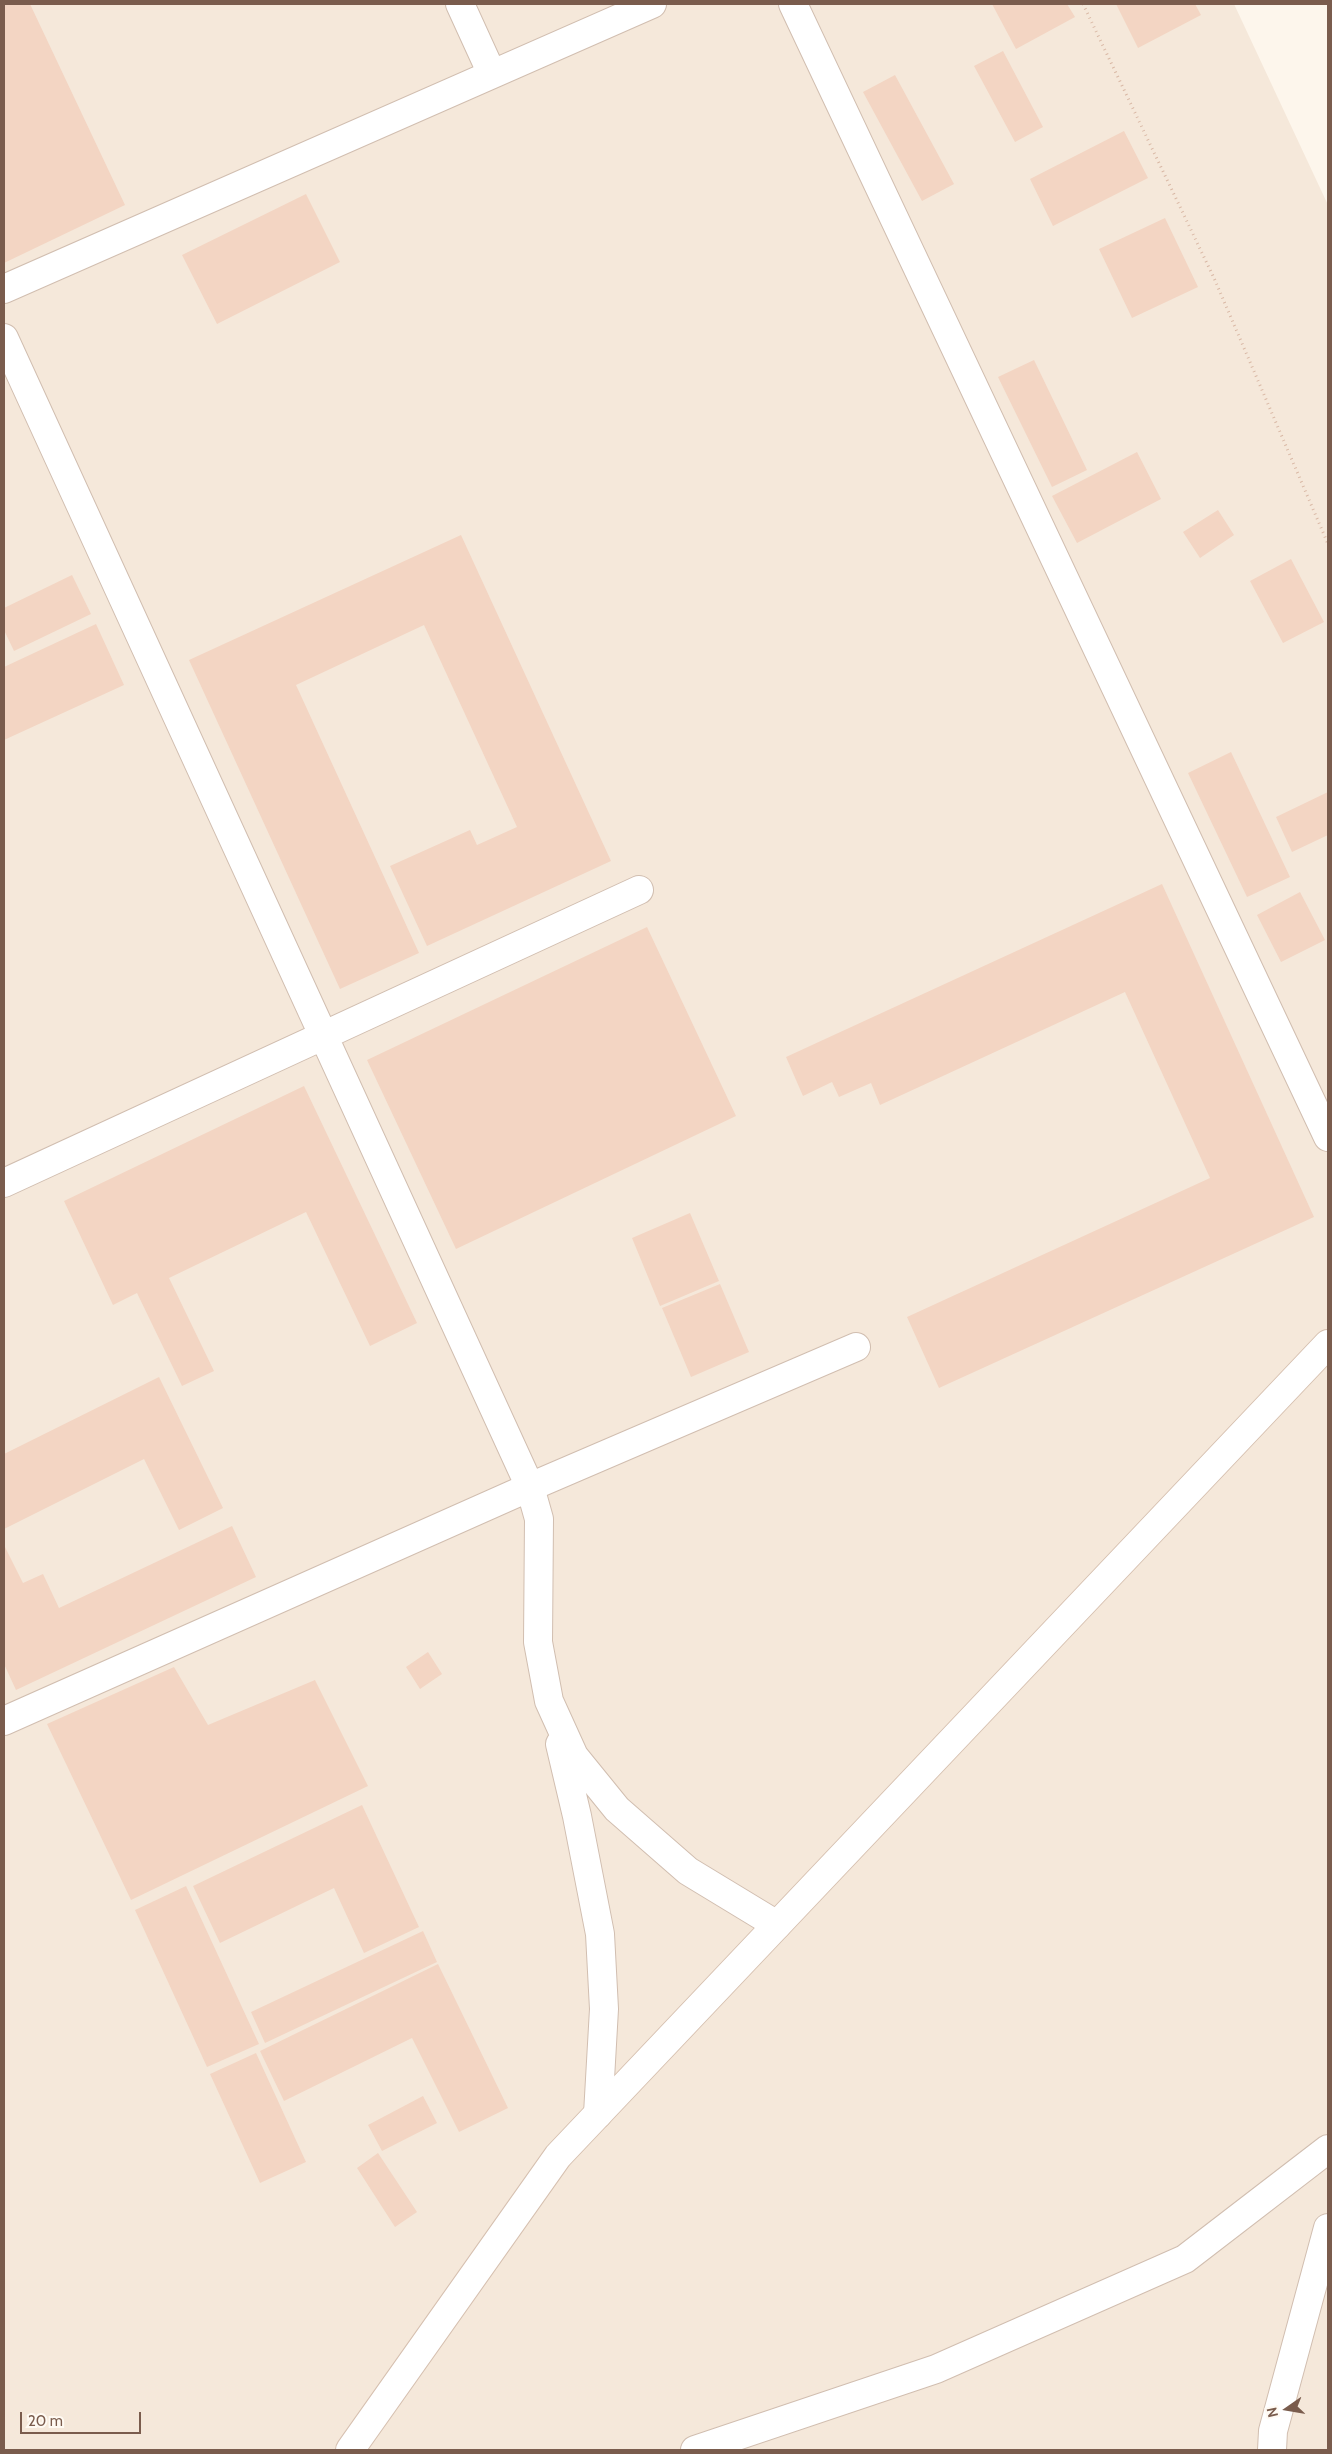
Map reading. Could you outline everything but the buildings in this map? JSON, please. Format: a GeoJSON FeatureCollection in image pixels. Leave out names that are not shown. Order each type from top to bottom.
{"type":"FeatureCollection","features":[{"type":"Feature","properties":{"kind":"street"},"geometry":{"type":"LineString","coordinates":[[460,4],[492,74]]}},
{"type":"Feature","properties":{"kind":"street"},"geometry":{"type":"LineString","coordinates":[[4,289],[652,4]]}},
{"type":"Feature","properties":{"kind":"street"},"geometry":{"type":"LineString","coordinates":[[793,4],[1328,1137]]}},
{"type":"Feature","properties":{"kind":"street"},"geometry":{"type":"LineString","coordinates":[[4,338],[530,1487],[539,1519],[538,1642],[549,1701],[577,1816],[600,1934],[604,2009],[598,2114]]}},
{"type":"Feature","properties":{"kind":"street"},"geometry":{"type":"LineString","coordinates":[[4,1183],[639,890]]}},
{"type":"Feature","properties":{"kind":"street"},"geometry":{"type":"LineString","coordinates":[[350,2450],[558,2156],[1328,1344]]}},
{"type":"Feature","properties":{"kind":"street"},"geometry":{"type":"LineString","coordinates":[[4,1719],[530,1487],[856,1347]]}},
{"type":"Feature","properties":{"kind":"street"},"geometry":{"type":"LineString","coordinates":[[549,1701],[574,1756],[617,1809],[688,1871],[777,1925]]}},
{"type":"Feature","properties":{"kind":"street"},"geometry":{"type":"LineString","coordinates":[[695,2450],[936,2368],[1185,2259],[1328,2149]]}},
{"type":"Feature","properties":{"kind":"street"},"geometry":{"type":"LineString","coordinates":[[1272,2450],[1273,2431],[1328,2228]]}},
{"type":"Feature","properties":{"kind":"path"},"geometry":{"type":"LineString","coordinates":[[1083,4],[1214,278],[1328,544]]}},
{"type":"Feature","properties":{"kind":"shaded area"},"geometry":{"type":"Polygon","coordinates":[[[4,4],[1234,4],[1328,205],[1328,2450],[4,2450],[4,4]]]}}]}
